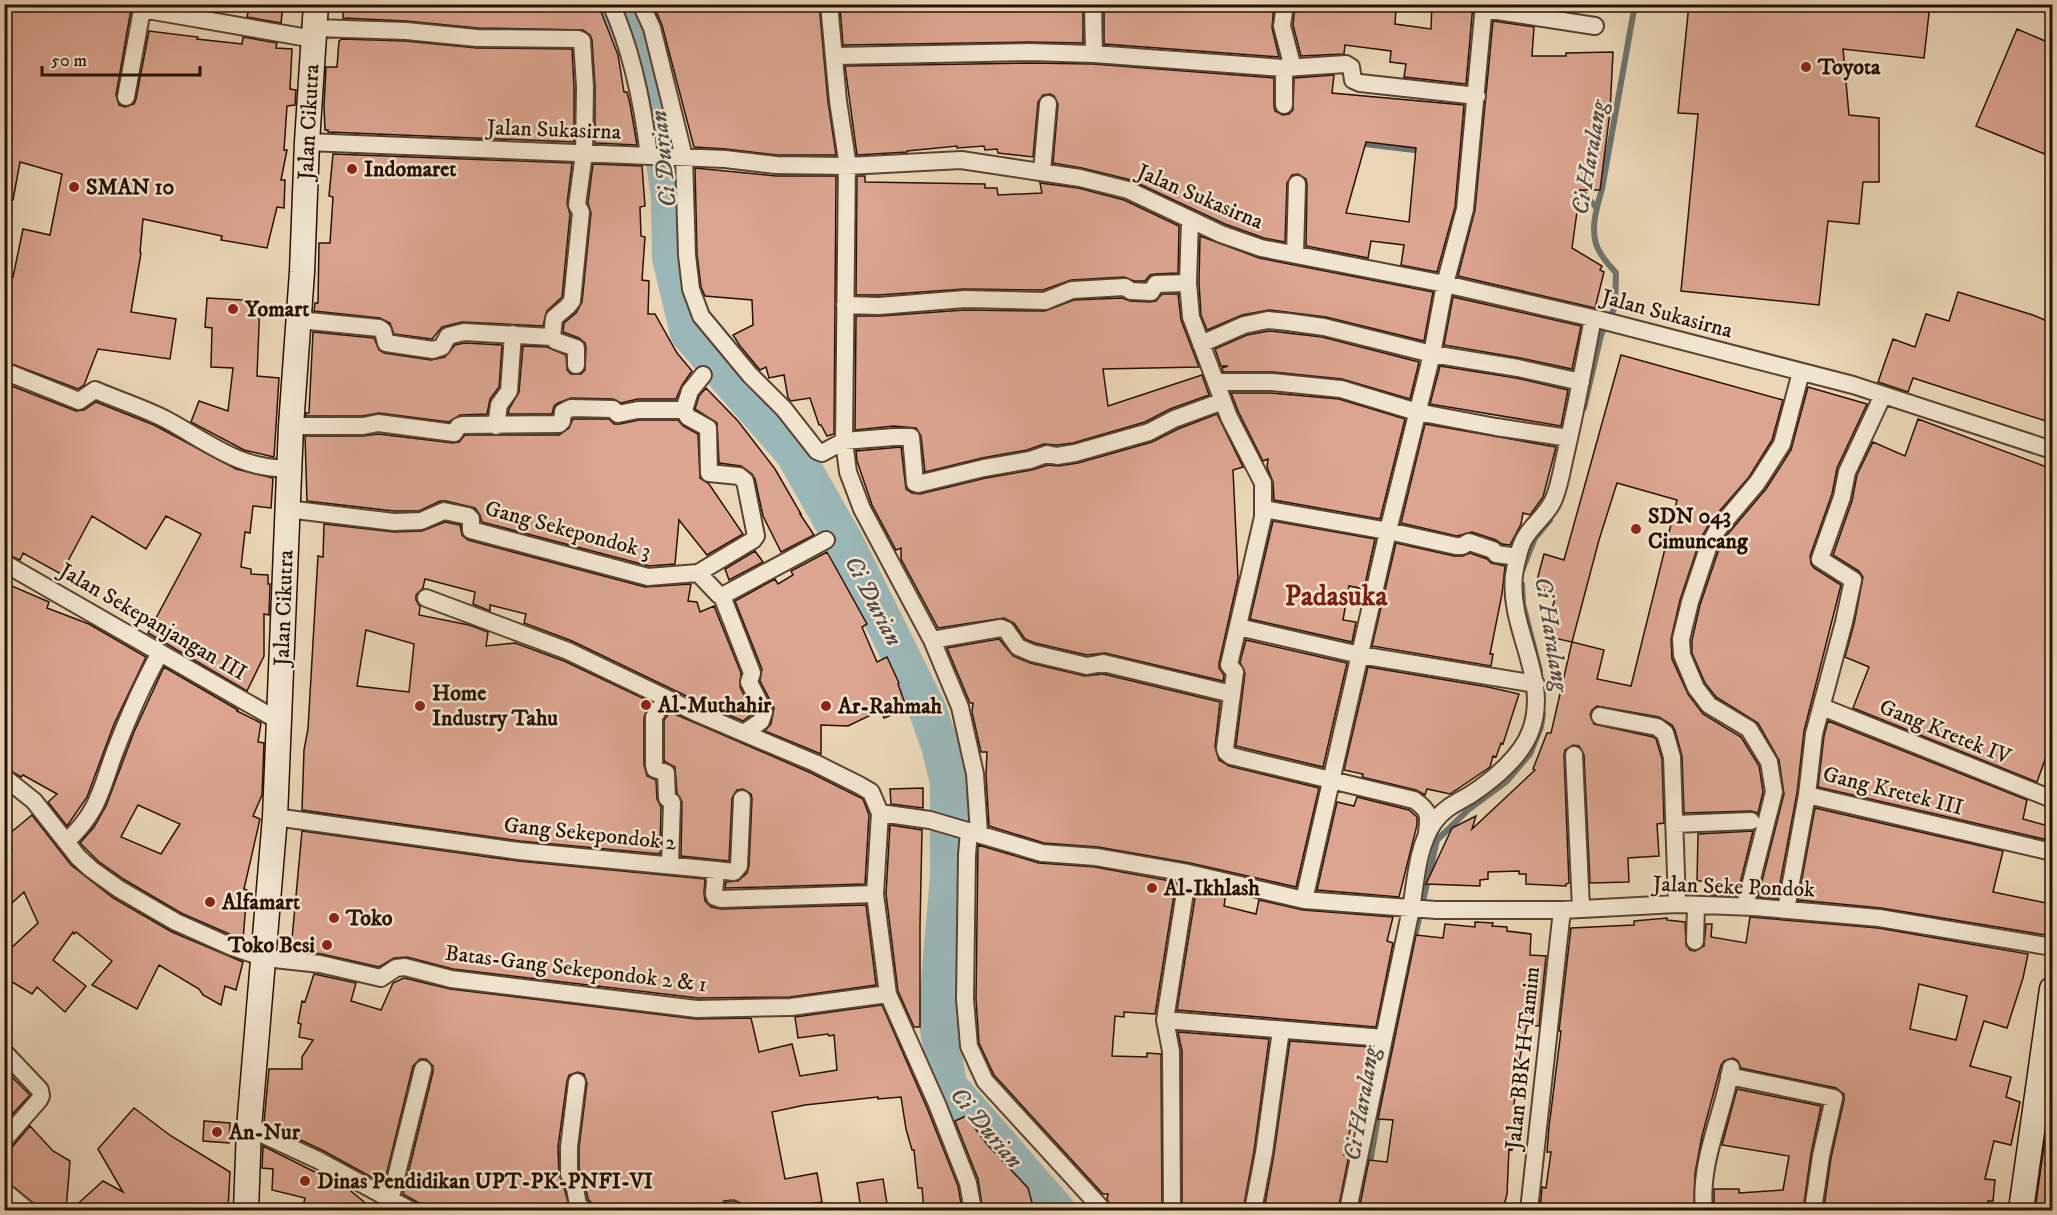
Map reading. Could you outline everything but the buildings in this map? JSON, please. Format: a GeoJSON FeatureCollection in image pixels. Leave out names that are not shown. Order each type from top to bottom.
{"type":"FeatureCollection","features":[{"type":"Feature","properties":{"kind":"main road","name":"Jalan Cikutra"},"geometry":{"type":"LineString","coordinates":[[246,1210],[249,1128],[275,817],[287,509],[281,468],[291,426],[315,24]]}},
{"type":"Feature","properties":{"kind":"main road"},"geometry":{"type":"LineString","coordinates":[[2021,1210],[2052,989]]}},
{"type":"Feature","properties":{"kind":"street"},"geometry":{"type":"LineString","coordinates":[[611,4],[624,34],[652,156]]}},
{"type":"Feature","properties":{"kind":"street"},"geometry":{"type":"LineString","coordinates":[[641,4],[652,28],[681,157],[691,289],[701,316],[750,375],[784,409],[817,451],[822,453],[844,441],[906,436],[911,438],[915,483],[918,484],[984,468],[1030,460],[1047,454],[1057,456],[1075,453],[1149,432],[1174,419],[1223,402]]}},
{"type":"Feature","properties":{"kind":"street"},"geometry":{"type":"LineString","coordinates":[[829,4],[838,101],[848,166],[844,441],[848,472],[862,509],[932,640],[960,706],[969,740],[975,774],[967,855],[965,999],[969,1046],[985,1082],[1103,1210]]}},
{"type":"Feature","properties":{"kind":"street"},"geometry":{"type":"LineString","coordinates":[[1093,4],[1094,54]]}},
{"type":"Feature","properties":{"kind":"street"},"geometry":{"type":"LineString","coordinates":[[1284,105],[1288,69],[1282,26],[1285,4]]}},
{"type":"Feature","properties":{"kind":"street"},"geometry":{"type":"LineString","coordinates":[[126,97],[142,7],[477,38],[578,39],[582,41],[585,87],[584,154],[577,206],[581,212],[572,301],[556,315],[552,337]]}},
{"type":"Feature","properties":{"kind":"street"},"geometry":{"type":"LineString","coordinates":[[1304,900],[1388,531],[1432,354],[1445,284],[1465,209],[1484,7],[1595,26]]}},
{"type":"Feature","properties":{"kind":"street"},"geometry":{"type":"LineString","coordinates":[[835,56],[1029,52],[1094,54],[1288,69],[1346,64],[1351,67],[1353,80],[1360,83],[1477,96]]}},
{"type":"Feature","properties":{"kind":"street"},"geometry":{"type":"LineString","coordinates":[[1042,171],[1048,104]]}},
{"type":"Feature","properties":{"kind":"street","name":"Jalan Sukasirna"},"geometry":{"type":"LineString","coordinates":[[307,142],[681,157],[776,165],[848,166],[949,160],[1080,177],[1128,190],[1221,234],[1261,248],[1445,284],[1595,318],[1884,395],[2052,450]]}},
{"type":"Feature","properties":{"kind":"street"},"geometry":{"type":"LineString","coordinates":[[1295,254],[1297,184]]}},
{"type":"Feature","properties":{"kind":"street"},"geometry":{"type":"LineString","coordinates":[[1190,220],[1188,283],[1190,310],[1223,402],[1263,483],[1263,517],[1229,665],[1235,672],[1226,752],[1231,756],[1332,778],[1414,800],[1424,807],[1429,816],[1427,834],[1418,864],[1414,909],[1348,1210]]}},
{"type":"Feature","properties":{"kind":"street"},"geometry":{"type":"LineString","coordinates":[[845,305],[879,306],[965,299],[1046,300],[1072,290],[1125,287],[1131,291],[1151,292],[1156,284],[1188,283]]}},
{"type":"Feature","properties":{"kind":"street"},"geometry":{"type":"LineString","coordinates":[[1427,834],[1444,810],[1470,795],[1518,755],[1530,733],[1537,711],[1536,684],[1519,627],[1514,596],[1515,572],[1525,536],[1543,516],[1555,496],[1595,318]]}},
{"type":"Feature","properties":{"kind":"street"},"geometry":{"type":"LineString","coordinates":[[298,320],[379,328],[383,331],[386,344],[433,350],[442,347],[448,336],[457,333],[552,337],[556,341],[576,348],[576,365]]}},
{"type":"Feature","properties":{"kind":"street"},"geometry":{"type":"LineString","coordinates":[[1201,344],[1244,325],[1268,320],[1324,327],[1432,354],[1518,368],[1581,382]]}},
{"type":"Feature","properties":{"kind":"street"},"geometry":{"type":"LineString","coordinates":[[496,426],[499,405],[509,391],[513,334]]}},
{"type":"Feature","properties":{"kind":"street"},"geometry":{"type":"LineString","coordinates":[[4,371],[79,401],[95,390],[165,419],[237,460],[281,468]]}},
{"type":"Feature","properties":{"kind":"street"},"geometry":{"type":"LineString","coordinates":[[1745,906],[1773,792],[1769,762],[1749,729],[1709,705],[1696,688],[1682,655],[1681,639],[1690,602],[1709,545],[1718,529],[1757,483],[1782,444],[1802,372]]}},
{"type":"Feature","properties":{"kind":"street"},"geometry":{"type":"LineString","coordinates":[[703,375],[690,391],[684,410],[688,417],[708,428],[709,473],[738,476],[745,481],[756,536],[698,573],[722,596],[753,673],[749,682],[764,712],[761,721],[744,733]]}},
{"type":"Feature","properties":{"kind":"street"},"geometry":{"type":"LineString","coordinates":[[1215,382],[1272,382],[1341,389],[1417,412],[1569,438]]}},
{"type":"Feature","properties":{"kind":"street","name":"Gang Kretek III"},"geometry":{"type":"LineString","coordinates":[[1884,395],[1847,472],[1842,497],[1820,559],[1853,580],[1814,734],[1807,795],[2052,852]]}},
{"type":"Feature","properties":{"kind":"street"},"geometry":{"type":"LineString","coordinates":[[291,426],[363,426],[378,423],[454,433],[463,424],[496,426],[559,424],[562,421],[563,412],[571,408],[613,409],[618,414],[638,410],[684,410]]}},
{"type":"Feature","properties":{"kind":"street","name":"Gang Sekepondok 3"},"geometry":{"type":"LineString","coordinates":[[287,509],[394,522],[421,521],[444,511],[468,516],[471,519],[471,530],[648,577],[698,573]]}},
{"type":"Feature","properties":{"kind":"street"},"geometry":{"type":"LineString","coordinates":[[1263,509],[1388,531],[1456,546],[1469,542],[1493,550],[1496,554],[1518,557]]}},
{"type":"Feature","properties":{"kind":"street"},"geometry":{"type":"LineString","coordinates":[[722,596],[826,540]]}},
{"type":"Feature","properties":{"kind":"street","name":"Jalan Sekepanjangan III"},"geometry":{"type":"LineString","coordinates":[[4,563],[279,720]]}},
{"type":"Feature","properties":{"kind":"street"},"geometry":{"type":"LineString","coordinates":[[426,598],[548,643],[870,792],[880,813],[875,894],[888,994],[937,1104],[968,1183],[973,1210]]}},
{"type":"Feature","properties":{"kind":"street"},"geometry":{"type":"LineString","coordinates":[[1238,627],[1360,655],[1536,684]]}},
{"type":"Feature","properties":{"kind":"street"},"geometry":{"type":"LineString","coordinates":[[932,640],[1001,628],[1006,630],[1018,647],[1032,653],[1087,666],[1103,663],[1232,694]]}},
{"type":"Feature","properties":{"kind":"street"},"geometry":{"type":"LineString","coordinates":[[66,842],[93,811],[118,745],[160,653]]}},
{"type":"Feature","properties":{"kind":"street"},"geometry":{"type":"LineString","coordinates":[[666,698],[654,717],[654,765],[655,769],[666,773],[667,798],[672,802],[670,865]]}},
{"type":"Feature","properties":{"kind":"street","name":"Gang Kretek IV"},"geometry":{"type":"LineString","coordinates":[[1822,707],[2052,799]]}},
{"type":"Feature","properties":{"kind":"street"},"geometry":{"type":"LineString","coordinates":[[1600,716],[1656,727],[1665,733],[1672,757],[1677,904]]}},
{"type":"Feature","properties":{"kind":"street"},"geometry":{"type":"LineString","coordinates":[[1574,755],[1581,909]]}},
{"type":"Feature","properties":{"kind":"street","name":"Batas-Gang Sekepondok 2 & 1"},"geometry":{"type":"LineString","coordinates":[[4,777],[34,801],[78,857],[110,882],[176,922],[232,947],[265,958],[320,964],[381,978],[396,968],[405,967],[452,979],[697,1010],[791,1007],[888,994]]}},
{"type":"Feature","properties":{"kind":"street"},"geometry":{"type":"LineString","coordinates":[[1786,910],[1807,795]]}},
{"type":"Feature","properties":{"kind":"street"},"geometry":{"type":"LineString","coordinates":[[742,800],[739,866],[734,872],[716,870],[714,894],[721,899],[875,894]]}},
{"type":"Feature","properties":{"kind":"street","name":"Jalan Seke Pondok"},"geometry":{"type":"LineString","coordinates":[[880,813],[940,823],[1042,853],[1096,857],[1188,873],[1304,900],[1436,910],[1562,910],[1677,904],[1745,906],[1879,918],[2052,947]]}},
{"type":"Feature","properties":{"kind":"street","name":"Gang Sekepondok 2"},"geometry":{"type":"LineString","coordinates":[[275,817],[519,851],[716,870]]}},
{"type":"Feature","properties":{"kind":"street"},"geometry":{"type":"LineString","coordinates":[[1674,824],[1751,821]]}},
{"type":"Feature","properties":{"kind":"street"},"geometry":{"type":"LineString","coordinates":[[1172,1210],[1171,1051],[1165,1020],[1188,873]]}},
{"type":"Feature","properties":{"kind":"street"},"geometry":{"type":"LineString","coordinates":[[1695,941],[1696,905]]}},
{"type":"Feature","properties":{"kind":"street","name":"Jalan BBK H Tamim"},"geometry":{"type":"LineString","coordinates":[[1529,1210],[1562,910]]}},
{"type":"Feature","properties":{"kind":"street"},"geometry":{"type":"LineString","coordinates":[[1165,1020],[1384,1038]]}},
{"type":"Feature","properties":{"kind":"street"},"geometry":{"type":"LineString","coordinates":[[1253,1210],[1264,1153],[1281,1030]]}},
{"type":"Feature","properties":{"kind":"street"},"geometry":{"type":"LineString","coordinates":[[4,1052],[40,1090],[41,1096],[4,1140]]}},
{"type":"Feature","properties":{"kind":"street"},"geometry":{"type":"LineString","coordinates":[[390,1201],[423,1069]]}},
{"type":"Feature","properties":{"kind":"street"},"geometry":{"type":"LineString","coordinates":[[1704,1210],[1702,1195],[1704,1174],[1730,1072],[1834,1098],[1821,1156],[1813,1210]]}},
{"type":"Feature","properties":{"kind":"street"},"geometry":{"type":"LineString","coordinates":[[577,1083],[569,1148],[569,1174],[573,1177],[578,1205],[584,1210]]}},
{"type":"Feature","properties":{"kind":"street"},"geometry":{"type":"LineString","coordinates":[[249,1128],[318,1160],[410,1210]]}},
{"type":"Feature","properties":{"kind":"street"},"geometry":{"type":"LineString","coordinates":[[4,1191],[27,1210]]}},
{"type":"Feature","properties":{"kind":"waterway","name":"Ci Durian"},"geometry":{"type":"LineString","coordinates":[[618,4],[655,85],[670,198],[671,258],[689,333],[794,453],[844,541],[928,711],[940,746],[949,782],[949,877],[937,1016],[948,1086],[1056,1210]]}},
{"type":"Feature","properties":{"kind":"waterway","name":"Ci Haralang"},"geometry":{"type":"LineString","coordinates":[[1584,408],[1601,335],[1615,307],[1616,273],[1597,247],[1594,222],[1635,4]]}},
{"type":"Feature","properties":{"kind":"waterway"},"geometry":{"type":"LineString","coordinates":[[1357,143],[1422,151]]}},
{"type":"Feature","properties":{"kind":"waterway"},"geometry":{"type":"LineString","coordinates":[[1576,185],[1596,207]]}},
{"type":"Feature","properties":{"kind":"waterway","name":"Ci Haralang"},"geometry":{"type":"LineString","coordinates":[[1522,571],[1535,538],[1550,520]]}},
{"type":"Feature","properties":{"kind":"waterway","name":"Ci Haralang"},"geometry":{"type":"LineString","coordinates":[[1522,584],[1523,604],[1540,671]]}},
{"type":"Feature","properties":{"kind":"waterway","name":"Ci Haralang"},"geometry":{"type":"LineString","coordinates":[[1395,1024],[1437,840],[1468,810],[1507,781],[1530,754],[1541,727],[1543,714]]}},
{"type":"Feature","properties":{"kind":"waterway","name":"Ci Haralang"},"geometry":{"type":"LineString","coordinates":[[1369,1168],[1391,1043]]}},
{"type":"Feature","properties":{"kind":"place","name":"Toyota"},"geometry":{"type":"Point","coordinates":[1806,67]}},
{"type":"Feature","properties":{"kind":"place","name":"Indomaret"},"geometry":{"type":"Point","coordinates":[352,169]}},
{"type":"Feature","properties":{"kind":"place","name":"SMAN 10"},"geometry":{"type":"Point","coordinates":[74,187]}},
{"type":"Feature","properties":{"kind":"place","name":"Yomart"},"geometry":{"type":"Point","coordinates":[233,309]}},
{"type":"Feature","properties":{"kind":"place","name":"SDN 043 Cimuncang"},"geometry":{"type":"Point","coordinates":[1636,529]}},
{"type":"Feature","properties":{"kind":"place","name":"Al-Muthahir"},"geometry":{"type":"Point","coordinates":[646,705]}},
{"type":"Feature","properties":{"kind":"place","name":"Home Industry Tahu"},"geometry":{"type":"Point","coordinates":[420,706]}},
{"type":"Feature","properties":{"kind":"place","name":"Ar-Rahmah"},"geometry":{"type":"Point","coordinates":[826,706]}},
{"type":"Feature","properties":{"kind":"place","name":"Al-Ikhlash"},"geometry":{"type":"Point","coordinates":[1152,888]}},
{"type":"Feature","properties":{"kind":"place","name":"Alfamart"},"geometry":{"type":"Point","coordinates":[210,902]}},
{"type":"Feature","properties":{"kind":"place","name":"Toko"},"geometry":{"type":"Point","coordinates":[334,918]}},
{"type":"Feature","properties":{"kind":"place","name":"Toko Besi"},"geometry":{"type":"Point","coordinates":[327,945]}},
{"type":"Feature","properties":{"kind":"place","name":"An-Nur"},"geometry":{"type":"Point","coordinates":[217,1132]}},
{"type":"Feature","properties":{"kind":"place","name":"Dinas Pendidikan UPT-PK-PNFI-VI"},"geometry":{"type":"Point","coordinates":[305,1181]}},
{"type":"Feature","properties":{"kind":"district","name":"Padasuka"},"geometry":{"type":"Point","coordinates":[1336,596]}}]}
